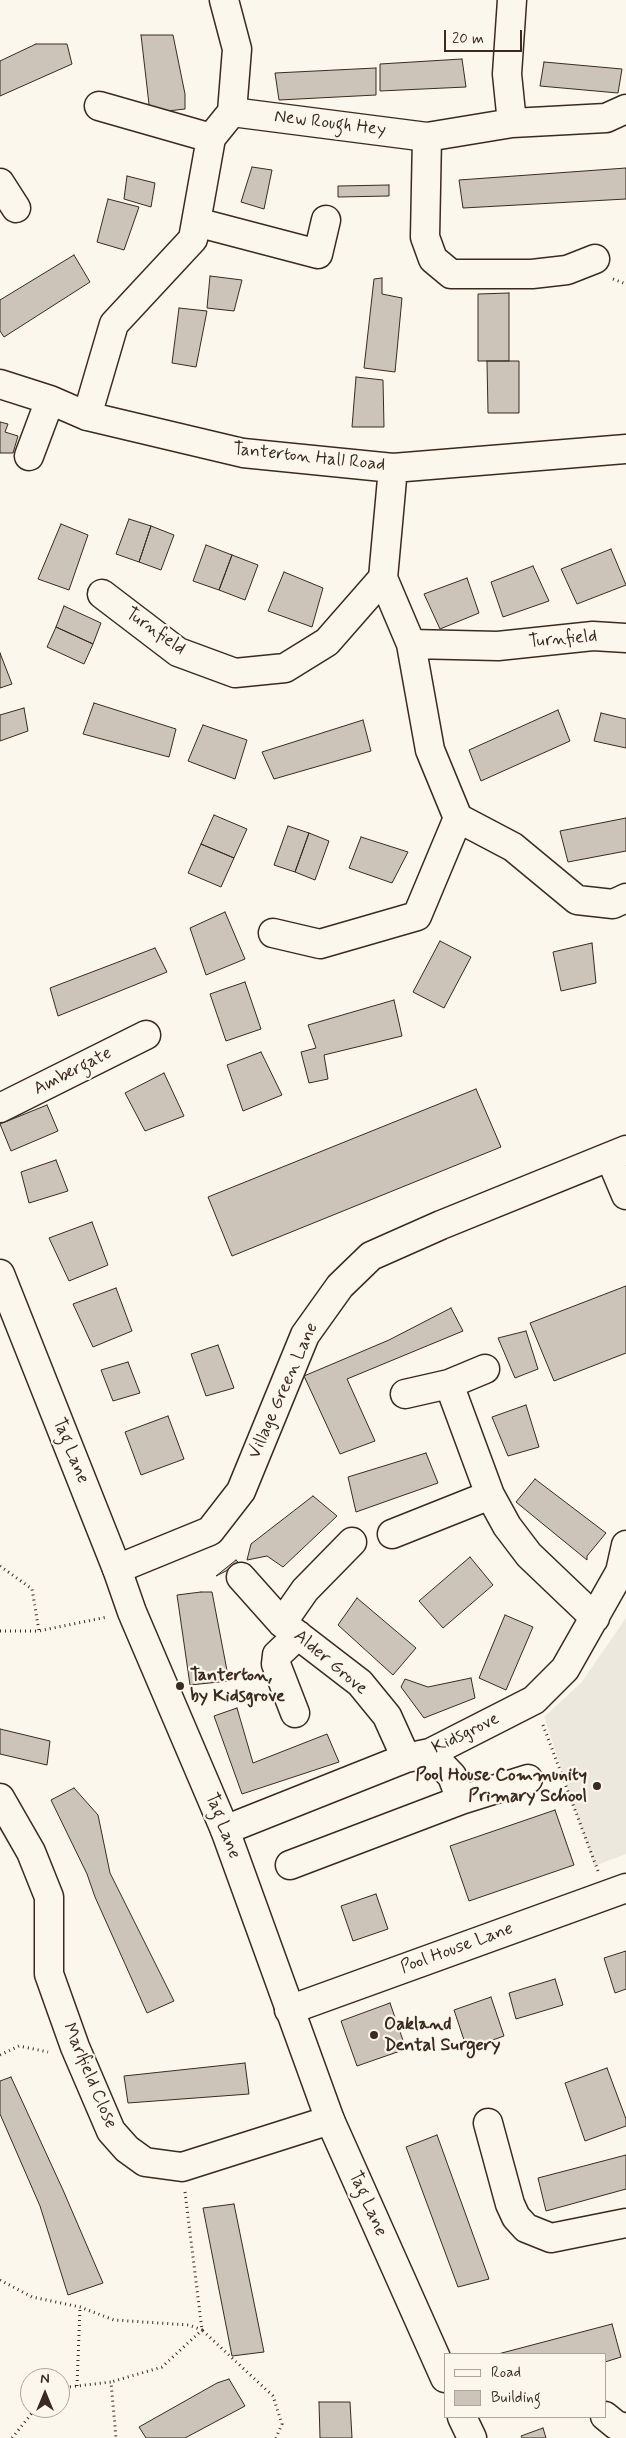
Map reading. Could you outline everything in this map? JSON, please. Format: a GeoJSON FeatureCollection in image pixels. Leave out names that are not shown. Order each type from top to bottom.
{"type":"FeatureCollection","features":[{"type":"Feature","properties":{"kind":"street"},"geometry":{"type":"LineString","coordinates":[[88,416],[114,324],[193,239],[211,138],[232,112],[237,49],[224,0]]}},
{"type":"Feature","properties":{"kind":"street"},"geometry":{"type":"LineString","coordinates":[[512,0],[507,74],[512,123]]}},
{"type":"Feature","properties":{"kind":"street"},"geometry":{"type":"LineString","coordinates":[[99,106],[211,138]]}},
{"type":"Feature","properties":{"kind":"street","name":"New Rough Hey"},"geometry":{"type":"LineString","coordinates":[[232,112],[427,136],[512,123],[606,118],[626,109]]}},
{"type":"Feature","properties":{"kind":"street"},"geometry":{"type":"LineString","coordinates":[[427,136],[425,237],[433,259],[451,274],[532,274],[567,270],[595,259]]}},
{"type":"Feature","properties":{"kind":"street"},"geometry":{"type":"LineString","coordinates":[[0,183],[16,208]]}},
{"type":"Feature","properties":{"kind":"street"},"geometry":{"type":"LineString","coordinates":[[196,222],[318,254],[326,220]]}},
{"type":"Feature","properties":{"kind":"street","name":"Tanterton Hall Road"},"geometry":{"type":"LineString","coordinates":[[0,384],[50,400],[88,416],[243,453],[393,468],[626,449]]}},
{"type":"Feature","properties":{"kind":"street"},"geometry":{"type":"LineString","coordinates":[[29,456],[50,400]]}},
{"type":"Feature","properties":{"kind":"street"},"geometry":{"type":"LineString","coordinates":[[393,468],[383,578],[411,644],[430,750],[458,818],[513,847],[577,900],[613,904],[626,898]]}},
{"type":"Feature","properties":{"kind":"street","name":"Turnfield"},"geometry":{"type":"LineString","coordinates":[[102,594],[178,652],[235,673],[285,668],[327,642],[383,578]]}},
{"type":"Feature","properties":{"kind":"street","name":"Turnfield"},"geometry":{"type":"LineString","coordinates":[[411,644],[498,646],[592,636],[626,638]]}},
{"type":"Feature","properties":{"kind":"street"},"geometry":{"type":"LineString","coordinates":[[272,933],[320,944],[417,916],[458,818]]}},
{"type":"Feature","properties":{"kind":"street","name":"Ambergate"},"geometry":{"type":"LineString","coordinates":[[0,1108],[146,1035]]}},
{"type":"Feature","properties":{"kind":"street"},"geometry":{"type":"LineString","coordinates":[[618,1153],[626,1195]]}},
{"type":"Feature","properties":{"kind":"street","name":"Village Green Lane"},"geometry":{"type":"LineString","coordinates":[[117,1568],[210,1531],[241,1491],[305,1335],[340,1286],[372,1256],[618,1153]]}},
{"type":"Feature","properties":{"kind":"street","name":"Tag Lane"},"geometry":{"type":"LineString","coordinates":[[0,1274],[117,1568],[132,1612],[226,1830],[330,2120],[444,2376]]}},
{"type":"Feature","properties":{"kind":"street"},"geometry":{"type":"LineString","coordinates":[[405,1394],[449,1384],[485,1369]]}},
{"type":"Feature","properties":{"kind":"street"},"geometry":{"type":"LineString","coordinates":[[449,1384],[490,1495],[507,1526],[528,1555],[595,1618]]}},
{"type":"Feature","properties":{"kind":"street"},"geometry":{"type":"LineString","coordinates":[[392,1534],[490,1495]]}},
{"type":"Feature","properties":{"kind":"street"},"geometry":{"type":"LineString","coordinates":[[295,1713],[276,1664],[277,1655],[290,1629],[305,1590],[352,1542]]}},
{"type":"Feature","properties":{"kind":"street","name":"Kidsgrove"},"geometry":{"type":"LineString","coordinates":[[226,1830],[418,1755],[534,1700],[565,1669],[620,1572],[626,1545]]}},
{"type":"Feature","properties":{"kind":"street","name":"Alder Grove"},"geometry":{"type":"LineString","coordinates":[[241,1577],[290,1629],[360,1683],[418,1755],[452,1776],[461,1800]]}},
{"type":"Feature","properties":{"kind":"street"},"geometry":{"type":"LineString","coordinates":[[290,1865],[461,1800],[528,1779]]}},
{"type":"Feature","properties":{"kind":"street","name":"Marlfield Close"},"geometry":{"type":"LineString","coordinates":[[0,1798],[31,1852],[49,1897],[49,1974],[80,2059],[111,2131],[127,2149],[145,2162],[182,2167],[330,2120]]}},
{"type":"Feature","properties":{"kind":"street","name":"Pool House Lane"},"geometry":{"type":"LineString","coordinates":[[289,2010],[616,1892]]}},
{"type":"Feature","properties":{"kind":"street"},"geometry":{"type":"LineString","coordinates":[[488,2123],[510,2204],[516,2218],[526,2228],[551,2238],[625,2226]]}},
{"type":"Feature","properties":{"kind":"street"},"geometry":{"type":"LineString","coordinates":[[606,2417],[616,2425],[626,2428]]}},
{"type":"Feature","properties":{"kind":"street"},"geometry":{"type":"LineString","coordinates":[[462,2418],[472,2438]]}},
{"type":"Feature","properties":{"kind":"path"},"geometry":{"type":"LineString","coordinates":[[0,1566],[32,1588],[39,1631]]}},
{"type":"Feature","properties":{"kind":"path"},"geometry":{"type":"LineString","coordinates":[[0,1631],[39,1631],[132,1612]]}},
{"type":"Feature","properties":{"kind":"path"},"geometry":{"type":"LineString","coordinates":[[534,1700],[616,1892]]}},
{"type":"Feature","properties":{"kind":"path"},"geometry":{"type":"LineString","coordinates":[[0,2055],[19,2046],[80,2059]]}},
{"type":"Feature","properties":{"kind":"path"},"geometry":{"type":"LineString","coordinates":[[182,2167],[202,2330]]}},
{"type":"Feature","properties":{"kind":"path"},"geometry":{"type":"LineString","coordinates":[[0,2280],[32,2297],[80,2307],[114,2320],[189,2325],[202,2330],[272,2396],[282,2424],[276,2438]]}},
{"type":"Feature","properties":{"kind":"path"},"geometry":{"type":"LineString","coordinates":[[77,2386],[80,2307]]}},
{"type":"Feature","properties":{"kind":"path"},"geometry":{"type":"LineString","coordinates":[[70,2387],[111,2382],[162,2367],[202,2330]]}},
{"type":"Feature","properties":{"kind":"path"},"geometry":{"type":"LineString","coordinates":[[111,2382],[116,2438]]}},
{"type":"Feature","properties":{"kind":"path"},"geometry":{"type":"LineString","coordinates":[[12,2438],[28,2418]]}},
{"type":"Feature","properties":{"kind":"shaded area","name":"Pool House Community Primary School"},"geometry":{"type":"Polygon","coordinates":[[[626,1618],[626,1854],[594,1866],[544,1717],[581,1683],[626,1618]]]}},
{"type":"Feature","properties":{"kind":"building"},"geometry":{"type":"Polygon","coordinates":[[[141,35],[173,35],[185,94],[185,109],[150,113],[141,35]]]}},
{"type":"Feature","properties":{"kind":"building"},"geometry":{"type":"Polygon","coordinates":[[[36,44],[67,44],[72,64],[0,96],[0,61],[36,44]]]}},
{"type":"Feature","properties":{"kind":"building"},"geometry":{"type":"Polygon","coordinates":[[[462,59],[466,87],[380,91],[380,64],[462,59]]]}},
{"type":"Feature","properties":{"kind":"building"},"geometry":{"type":"Polygon","coordinates":[[[544,62],[622,69],[618,93],[540,86],[544,62]]]}},
{"type":"Feature","properties":{"kind":"building"},"geometry":{"type":"Polygon","coordinates":[[[376,68],[376,95],[279,100],[275,73],[376,68]]]}},
{"type":"Feature","properties":{"kind":"building"},"geometry":{"type":"Polygon","coordinates":[[[252,167],[272,170],[264,209],[241,202],[252,167]]]}},
{"type":"Feature","properties":{"kind":"building"},"geometry":{"type":"Polygon","coordinates":[[[626,168],[626,199],[463,208],[459,180],[626,168]]]}},
{"type":"Feature","properties":{"kind":"building"},"geometry":{"type":"Polygon","coordinates":[[[127,176],[155,183],[151,207],[124,199],[127,176]]]}},
{"type":"Feature","properties":{"kind":"building"},"geometry":{"type":"Polygon","coordinates":[[[389,185],[389,196],[338,197],[338,186],[389,185]]]}},
{"type":"Feature","properties":{"kind":"building"},"geometry":{"type":"Polygon","coordinates":[[[108,199],[139,207],[124,250],[97,242],[108,199]]]}},
{"type":"Feature","properties":{"kind":"building"},"geometry":{"type":"Polygon","coordinates":[[[74,255],[90,282],[4,337],[0,331],[0,300],[74,255]]]}},
{"type":"Feature","properties":{"kind":"building"},"geometry":{"type":"Polygon","coordinates":[[[210,276],[242,280],[234,311],[207,308],[210,276]]]}},
{"type":"Feature","properties":{"kind":"building"},"geometry":{"type":"Polygon","coordinates":[[[382,278],[382,294],[402,298],[395,372],[364,368],[374,279],[382,278]]]}},
{"type":"Feature","properties":{"kind":"building"},"geometry":{"type":"Polygon","coordinates":[[[509,293],[509,361],[478,361],[478,294],[509,293]]]}},
{"type":"Feature","properties":{"kind":"building"},"geometry":{"type":"Polygon","coordinates":[[[179,308],[207,311],[196,367],[172,363],[179,308]]]}},
{"type":"Feature","properties":{"kind":"building"},"geometry":{"type":"Polygon","coordinates":[[[487,361],[519,361],[519,413],[488,413],[487,361]]]}},
{"type":"Feature","properties":{"kind":"building"},"geometry":{"type":"Polygon","coordinates":[[[356,377],[383,380],[384,427],[352,427],[356,377]]]}},
{"type":"Feature","properties":{"kind":"building"},"geometry":{"type":"Polygon","coordinates":[[[0,422],[8,424],[5,432],[18,436],[13,453],[0,453],[0,422]]]}},
{"type":"Feature","properties":{"kind":"building"},"geometry":{"type":"Polygon","coordinates":[[[129,519],[151,526],[139,562],[116,554],[129,519]]]}},
{"type":"Feature","properties":{"kind":"building"},"geometry":{"type":"Polygon","coordinates":[[[61,524],[88,535],[69,590],[38,579],[61,524]]]}},
{"type":"Feature","properties":{"kind":"building"},"geometry":{"type":"Polygon","coordinates":[[[151,526],[174,535],[161,570],[139,562],[151,526]]]}},
{"type":"Feature","properties":{"kind":"building"},"geometry":{"type":"Polygon","coordinates":[[[206,545],[232,555],[219,590],[193,581],[206,545]]]}},
{"type":"Feature","properties":{"kind":"building"},"geometry":{"type":"Polygon","coordinates":[[[611,549],[626,585],[577,604],[561,569],[611,549]]]}},
{"type":"Feature","properties":{"kind":"building"},"geometry":{"type":"Polygon","coordinates":[[[232,555],[258,565],[245,600],[219,590],[232,555]]]}},
{"type":"Feature","properties":{"kind":"building"},"geometry":{"type":"Polygon","coordinates":[[[533,566],[549,601],[503,617],[491,582],[533,566]]]}},
{"type":"Feature","properties":{"kind":"building"},"geometry":{"type":"Polygon","coordinates":[[[284,572],[323,588],[312,627],[268,611],[284,572]]]}},
{"type":"Feature","properties":{"kind":"building"},"geometry":{"type":"Polygon","coordinates":[[[467,578],[479,613],[440,629],[424,594],[467,578]]]}},
{"type":"Feature","properties":{"kind":"building"},"geometry":{"type":"Polygon","coordinates":[[[64,606],[101,623],[93,644],[56,627],[64,606]]]}},
{"type":"Feature","properties":{"kind":"building"},"geometry":{"type":"Polygon","coordinates":[[[56,627],[93,644],[84,664],[47,647],[56,627]]]}},
{"type":"Feature","properties":{"kind":"building"},"geometry":{"type":"Polygon","coordinates":[[[0,653],[12,684],[0,688],[0,653]]]}},
{"type":"Feature","properties":{"kind":"building"},"geometry":{"type":"Polygon","coordinates":[[[94,703],[176,729],[169,757],[83,734],[94,703]]]}},
{"type":"Feature","properties":{"kind":"building"},"geometry":{"type":"Polygon","coordinates":[[[24,708],[28,731],[0,741],[0,715],[24,708]]]}},
{"type":"Feature","properties":{"kind":"building"},"geometry":{"type":"Polygon","coordinates":[[[558,710],[570,741],[481,781],[469,750],[558,710]]]}},
{"type":"Feature","properties":{"kind":"building"},"geometry":{"type":"Polygon","coordinates":[[[601,713],[626,719],[626,748],[594,741],[601,713]]]}},
{"type":"Feature","properties":{"kind":"building"},"geometry":{"type":"Polygon","coordinates":[[[363,720],[371,751],[274,779],[262,752],[363,720]]]}},
{"type":"Feature","properties":{"kind":"building"},"geometry":{"type":"Polygon","coordinates":[[[203,725],[247,740],[235,779],[188,761],[203,725]]]}},
{"type":"Feature","properties":{"kind":"building"},"geometry":{"type":"Polygon","coordinates":[[[214,815],[247,829],[234,858],[201,844],[214,815]]]}},
{"type":"Feature","properties":{"kind":"building"},"geometry":{"type":"Polygon","coordinates":[[[626,818],[626,851],[568,862],[560,831],[626,818]]]}},
{"type":"Feature","properties":{"kind":"building"},"geometry":{"type":"Polygon","coordinates":[[[288,826],[309,833],[295,872],[274,865],[288,826]]]}},
{"type":"Feature","properties":{"kind":"building"},"geometry":{"type":"Polygon","coordinates":[[[309,833],[329,841],[315,880],[295,872],[309,833]]]}},
{"type":"Feature","properties":{"kind":"building"},"geometry":{"type":"Polygon","coordinates":[[[361,837],[408,852],[392,883],[349,868],[361,837]]]}},
{"type":"Feature","properties":{"kind":"building"},"geometry":{"type":"Polygon","coordinates":[[[201,844],[234,858],[221,887],[188,873],[201,844]]]}},
{"type":"Feature","properties":{"kind":"building"},"geometry":{"type":"Polygon","coordinates":[[[225,912],[245,959],[206,975],[190,928],[225,912]]]}},
{"type":"Feature","properties":{"kind":"building"},"geometry":{"type":"Polygon","coordinates":[[[440,941],[471,957],[444,1008],[413,992],[440,941]]]}},
{"type":"Feature","properties":{"kind":"building"},"geometry":{"type":"Polygon","coordinates":[[[592,943],[596,983],[561,991],[553,952],[592,943]]]}},
{"type":"Feature","properties":{"kind":"building"},"geometry":{"type":"Polygon","coordinates":[[[155,948],[167,972],[58,1016],[50,988],[155,948]]]}},
{"type":"Feature","properties":{"kind":"building"},"geometry":{"type":"Polygon","coordinates":[[[245,982],[261,1029],[226,1041],[210,994],[245,982]]]}},
{"type":"Feature","properties":{"kind":"building"},"geometry":{"type":"Polygon","coordinates":[[[394,1000],[402,1036],[324,1055],[328,1079],[309,1083],[301,1052],[316,1048],[308,1025],[394,1000]]]}},
{"type":"Feature","properties":{"kind":"building"},"geometry":{"type":"Polygon","coordinates":[[[261,1052],[282,1095],[243,1111],[227,1065],[261,1052]]]}},
{"type":"Feature","properties":{"kind":"building"},"geometry":{"type":"Polygon","coordinates":[[[164,1073],[184,1116],[145,1131],[125,1093],[164,1073]]]}},
{"type":"Feature","properties":{"kind":"building"},"geometry":{"type":"Polygon","coordinates":[[[476,1089],[501,1147],[232,1256],[208,1197],[476,1089]]]}},
{"type":"Feature","properties":{"kind":"building"},"geometry":{"type":"Polygon","coordinates":[[[47,1105],[58,1131],[11,1151],[0,1124],[47,1105]]]}},
{"type":"Feature","properties":{"kind":"building"},"geometry":{"type":"Polygon","coordinates":[[[56,1160],[68,1191],[29,1203],[21,1172],[56,1160]]]}},
{"type":"Feature","properties":{"kind":"building"},"geometry":{"type":"Polygon","coordinates":[[[92,1222],[108,1265],[69,1281],[49,1238],[92,1222]]]}},
{"type":"Feature","properties":{"kind":"building"},"geometry":{"type":"Polygon","coordinates":[[[626,1286],[626,1353],[554,1381],[530,1323],[626,1286]]]}},
{"type":"Feature","properties":{"kind":"building"},"geometry":{"type":"Polygon","coordinates":[[[116,1288],[132,1331],[93,1347],[73,1304],[116,1288]]]}},
{"type":"Feature","properties":{"kind":"building"},"geometry":{"type":"Polygon","coordinates":[[[451,1308],[463,1331],[347,1379],[375,1441],[340,1454],[304,1376],[389,1340],[451,1308]]]}},
{"type":"Feature","properties":{"kind":"building"},"geometry":{"type":"Polygon","coordinates":[[[526,1331],[538,1369],[515,1378],[498,1338],[526,1331]]]}},
{"type":"Feature","properties":{"kind":"building"},"geometry":{"type":"Polygon","coordinates":[[[218,1345],[234,1388],[206,1396],[191,1354],[218,1345]]]}},
{"type":"Feature","properties":{"kind":"building"},"geometry":{"type":"Polygon","coordinates":[[[128,1362],[140,1393],[113,1401],[101,1370],[128,1362]]]}},
{"type":"Feature","properties":{"kind":"building"},"geometry":{"type":"Polygon","coordinates":[[[526,1405],[539,1447],[508,1456],[492,1417],[526,1405]]]}},
{"type":"Feature","properties":{"kind":"building"},"geometry":{"type":"Polygon","coordinates":[[[168,1416],[184,1459],[141,1475],[125,1432],[168,1416]]]}},
{"type":"Feature","properties":{"kind":"building"},"geometry":{"type":"Polygon","coordinates":[[[426,1453],[438,1483],[356,1512],[348,1477],[426,1453]]]}},
{"type":"Feature","properties":{"kind":"building"},"geometry":{"type":"Polygon","coordinates":[[[535,1479],[606,1533],[587,1556],[587,1560],[516,1502],[535,1479]]]}},
{"type":"Feature","properties":{"kind":"building"},"geometry":{"type":"Polygon","coordinates":[[[313,1496],[337,1516],[283,1567],[267,1556],[247,1560],[251,1544],[313,1496]]]}},
{"type":"Feature","properties":{"kind":"building"},"geometry":{"type":"Polygon","coordinates":[[[470,1557],[493,1585],[443,1628],[419,1601],[470,1557]]]}},
{"type":"Feature","properties":{"kind":"building"},"geometry":{"type":"Polygon","coordinates":[[[236,1560],[240,1564],[216,1576],[236,1560]]]}},
{"type":"Feature","properties":{"kind":"building"},"geometry":{"type":"Polygon","coordinates":[[[212,1592],[229,1681],[190,1685],[177,1595],[212,1592]]]}},
{"type":"Feature","properties":{"kind":"building"},"geometry":{"type":"Polygon","coordinates":[[[357,1598],[416,1648],[393,1675],[338,1625],[357,1598]]]}},
{"type":"Feature","properties":{"kind":"building"},"geometry":{"type":"Polygon","coordinates":[[[505,1615],[533,1627],[506,1690],[479,1678],[505,1615]]]}},
{"type":"Feature","properties":{"kind":"building"},"geometry":{"type":"Polygon","coordinates":[[[471,1678],[475,1698],[424,1718],[401,1687],[405,1679],[428,1687],[471,1678]]]}},
{"type":"Feature","properties":{"kind":"building"},"geometry":{"type":"Polygon","coordinates":[[[237,1708],[253,1763],[327,1734],[339,1762],[242,1794],[214,1716],[237,1708]]]}},
{"type":"Feature","properties":{"kind":"building"},"geometry":{"type":"Polygon","coordinates":[[[0,1729],[50,1741],[47,1765],[0,1754],[0,1729]]]}},
{"type":"Feature","properties":{"kind":"building"},"geometry":{"type":"Polygon","coordinates":[[[74,1788],[98,1815],[110,1873],[174,2001],[147,2013],[95,1897],[87,1874],[51,1800],[74,1788]]]}},
{"type":"Feature","properties":{"kind":"building"},"geometry":{"type":"Polygon","coordinates":[[[555,1810],[574,1865],[469,1901],[450,1846],[555,1810]]]}},
{"type":"Feature","properties":{"kind":"building"},"geometry":{"type":"Polygon","coordinates":[[[376,1894],[388,1929],[353,1941],[341,1906],[376,1894]]]}},
{"type":"Feature","properties":{"kind":"building"},"geometry":{"type":"Polygon","coordinates":[[[626,1951],[626,1989],[615,1993],[604,1958],[626,1951]]]}},
{"type":"Feature","properties":{"kind":"building"},"geometry":{"type":"Polygon","coordinates":[[[555,1979],[563,2005],[516,2019],[509,1993],[555,1979]]]}},
{"type":"Feature","properties":{"kind":"building"},"geometry":{"type":"Polygon","coordinates":[[[491,1997],[504,2036],[467,2049],[454,2010],[491,1997]]]}},
{"type":"Feature","properties":{"kind":"building","name":"Oakland Dental Surgery"},"geometry":{"type":"Polygon","coordinates":[[[390,2003],[406,2049],[357,2066],[341,2021],[390,2003]]]}},
{"type":"Feature","properties":{"kind":"building"},"geometry":{"type":"Polygon","coordinates":[[[245,2063],[249,2094],[128,2103],[124,2076],[245,2063]]]}},
{"type":"Feature","properties":{"kind":"building"},"geometry":{"type":"Polygon","coordinates":[[[607,2068],[626,2119],[626,2126],[585,2141],[565,2083],[607,2068]]]}},
{"type":"Feature","properties":{"kind":"building"},"geometry":{"type":"Polygon","coordinates":[[[11,2077],[103,2283],[68,2295],[40,2206],[0,2114],[0,2081],[11,2077]]]}},
{"type":"Feature","properties":{"kind":"building"},"geometry":{"type":"Polygon","coordinates":[[[437,2135],[489,2279],[458,2287],[406,2147],[437,2135]]]}},
{"type":"Feature","properties":{"kind":"building"},"geometry":{"type":"Polygon","coordinates":[[[626,2155],[626,2189],[546,2211],[538,2178],[626,2155]]]}},
{"type":"Feature","properties":{"kind":"building"},"geometry":{"type":"Polygon","coordinates":[[[234,2204],[264,2352],[232,2356],[203,2208],[234,2204]]]}},
{"type":"Feature","properties":{"kind":"building"},"geometry":{"type":"Polygon","coordinates":[[[612,2324],[621,2357],[606,2362],[606,2353],[502,2353],[612,2324]]]}},
{"type":"Feature","properties":{"kind":"building"},"geometry":{"type":"Polygon","coordinates":[[[229,2379],[245,2406],[185,2438],[146,2438],[139,2427],[217,2383],[229,2379]]]}},
{"type":"Feature","properties":{"kind":"building"},"geometry":{"type":"Polygon","coordinates":[[[319,2402],[350,2402],[352,2438],[320,2438],[319,2402]]]}},
{"type":"Feature","properties":{"kind":"building"},"geometry":{"type":"Polygon","coordinates":[[[543,2428],[546,2438],[522,2438],[521,2436],[543,2428]]]}},
{"type":"Feature","properties":{"kind":"place","name":"Tanterton, by Kidsgrove"},"geometry":{"type":"Point","coordinates":[180,1686]}},
{"type":"Feature","properties":{"kind":"place","name":"Pool House Community Primary School"},"geometry":{"type":"Point","coordinates":[597,1786]}},
{"type":"Feature","properties":{"kind":"place","name":"Oakland Dental Surgery"},"geometry":{"type":"Point","coordinates":[374,2035]}}]}
